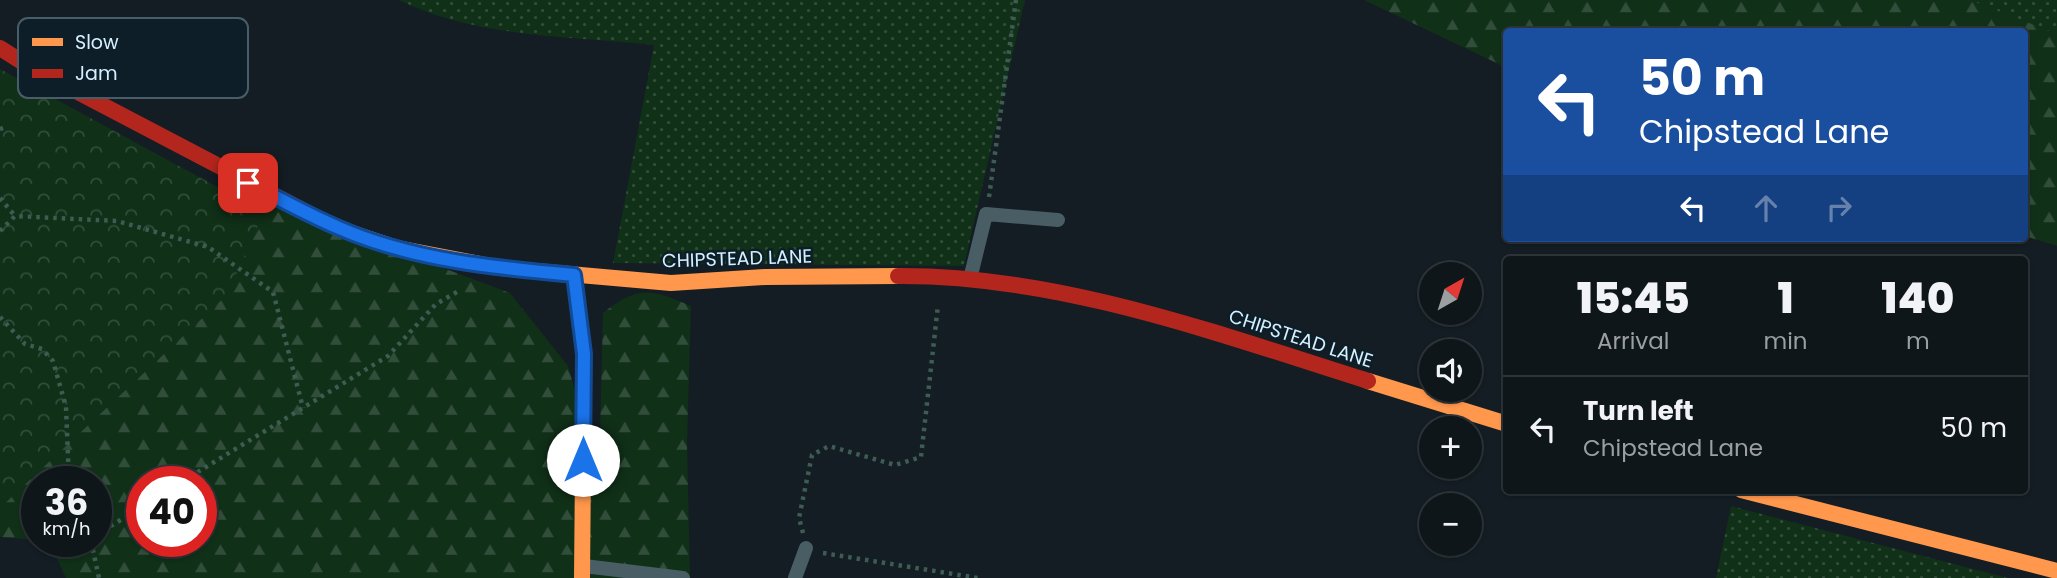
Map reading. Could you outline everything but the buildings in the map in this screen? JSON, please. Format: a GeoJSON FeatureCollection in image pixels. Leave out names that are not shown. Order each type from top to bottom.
{"type":"FeatureCollection","features":[{"type":"Feature","properties":{"kind":"street","name":"CHIPSTEAD LANE"},"geometry":{"type":"LineString","coordinates":[[0,48],[18,59]]}},
{"type":"Feature","properties":{"kind":"street","name":"CHIPSTEAD LANE"},"geometry":{"type":"LineString","coordinates":[[89,98],[339,229],[397,248],[501,268],[671,283],[765,277],[941,276],[1063,294],[1148,312],[1503,423]]}},
{"type":"Feature","properties":{"kind":"street"},"geometry":{"type":"LineString","coordinates":[[574,275],[584,354],[582,572]]}},
{"type":"Feature","properties":{"kind":"street"},"geometry":{"type":"LineString","coordinates":[[1757,494],[2057,571]]}},
{"type":"Feature","properties":{"kind":"lane"},"geometry":{"type":"LineString","coordinates":[[969,280],[986,214],[1058,220]]}},
{"type":"Feature","properties":{"kind":"lane"},"geometry":{"type":"LineString","coordinates":[[795,578],[806,548]]}},
{"type":"Feature","properties":{"kind":"lane"},"geometry":{"type":"LineString","coordinates":[[582,572],[683,578]]}},
{"type":"Feature","properties":{"kind":"path"},"geometry":{"type":"LineString","coordinates":[[986,214],[1016,0]]}},
{"type":"Feature","properties":{"kind":"path"},"geometry":{"type":"LineString","coordinates":[[0,198],[15,216],[117,221],[208,247],[273,292],[303,408]]}},
{"type":"Feature","properties":{"kind":"path"},"geometry":{"type":"LineString","coordinates":[[0,231],[15,216]]}},
{"type":"Feature","properties":{"kind":"path"},"geometry":{"type":"LineString","coordinates":[[941,276],[921,457],[895,465],[829,446],[812,455],[799,518],[806,548],[845,559],[978,578]]}},
{"type":"Feature","properties":{"kind":"path"},"geometry":{"type":"LineString","coordinates":[[208,466],[388,356],[436,304],[468,286]]}},
{"type":"Feature","properties":{"kind":"path"},"geometry":{"type":"LineString","coordinates":[[0,317],[25,344],[42,349],[53,361],[66,407],[68,466]]}},
{"type":"Feature","properties":{"kind":"path"},"geometry":{"type":"LineString","coordinates":[[94,557],[99,578]]}},
{"type":"Feature","properties":{"kind":"green space"},"geometry":{"type":"Polygon","coordinates":[[[399,0],[1025,0],[964,266],[613,263],[654,45],[491,29],[459,22],[399,0]]]}},
{"type":"Feature","properties":{"kind":"green space"},"geometry":{"type":"Polygon","coordinates":[[[1364,0],[1970,0],[2057,34],[2057,246],[2028,237],[2028,28],[1503,28],[1503,66],[1364,0]]]}},
{"type":"Feature","properties":{"kind":"green space"},"geometry":{"type":"Polygon","coordinates":[[[1932,0],[2057,0],[2057,52],[2028,34],[2028,28],[2013,28],[1932,0]]]}},
{"type":"Feature","properties":{"kind":"green space"},"geometry":{"type":"Polygon","coordinates":[[[0,69],[18,79],[18,98],[54,98],[264,212],[227,295],[45,466],[21,466],[21,488],[0,508],[0,69]]]}},
{"type":"Feature","properties":{"kind":"green space"},"geometry":{"type":"Polygon","coordinates":[[[235,190],[510,293],[568,366],[599,475],[603,313],[636,294],[655,293],[691,306],[687,443],[690,578],[66,578],[56,557],[112,557],[112,466],[21,466],[21,539],[0,537],[0,396],[206,263],[235,190]]]}},
{"type":"Feature","properties":{"kind":"green space"},"geometry":{"type":"Polygon","coordinates":[[[1731,506],[2008,578],[1716,578],[1731,506]]]}},
{"type":"Feature","properties":{"kind":"traffic: slow"},"geometry":{"type":"LineString","coordinates":[[337,228],[397,248],[501,268],[671,283],[765,277],[898,276]]}},
{"type":"Feature","properties":{"kind":"traffic: slow"},"geometry":{"type":"LineString","coordinates":[[574,275],[584,354],[582,578]]}},
{"type":"Feature","properties":{"kind":"traffic: slow"},"geometry":{"type":"LineString","coordinates":[[1368,381],[1503,423]]}},
{"type":"Feature","properties":{"kind":"traffic: slow"},"geometry":{"type":"LineString","coordinates":[[1757,494],[2057,571]]}},
{"type":"Feature","properties":{"kind":"traffic: jam"},"geometry":{"type":"LineString","coordinates":[[0,48],[18,59]]}},
{"type":"Feature","properties":{"kind":"traffic: jam"},"geometry":{"type":"LineString","coordinates":[[89,98],[337,228]]}},
{"type":"Feature","properties":{"kind":"traffic: jam"},"geometry":{"type":"LineString","coordinates":[[898,276],[958,278],[1077,296],[1195,326],[1368,381]]}},
{"type":"Feature","properties":{"kind":"route"},"geometry":{"type":"LineString","coordinates":[[248,183],[339,229],[397,248],[501,268],[574,275],[584,354],[583,460]]}}]}
